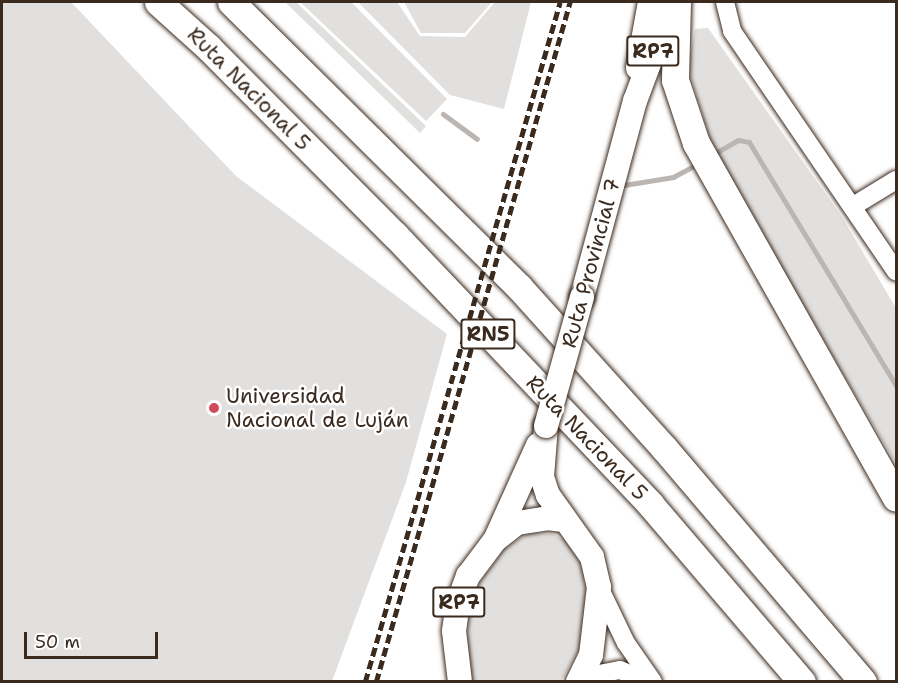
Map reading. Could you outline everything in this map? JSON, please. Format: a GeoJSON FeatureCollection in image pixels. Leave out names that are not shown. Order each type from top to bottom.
{"type":"FeatureCollection","features":[{"type":"Feature","properties":{"kind":"highway","name":"Ruta Nacional 5"},"geometry":{"type":"LineString","coordinates":[[158,2],[208,47],[395,235],[650,504],[802,681]]}},
{"type":"Feature","properties":{"kind":"highway","name":"RN5"},"geometry":{"type":"LineString","coordinates":[[231,2],[519,287],[664,448],[863,681]]}},
{"type":"Feature","properties":{"kind":"highway"},"geometry":{"type":"LineString","coordinates":[[677,2],[675,80],[696,143],[897,498]]}},
{"type":"Feature","properties":{"kind":"main road","name":"Ruta Provincial 7"},"geometry":{"type":"LineString","coordinates":[[635,100],[640,36],[650,2]]}},
{"type":"Feature","properties":{"kind":"main road","name":"Ruta Provincial 7"},"geometry":{"type":"LineString","coordinates":[[495,540],[546,426],[635,100],[672,2]]}},
{"type":"Feature","properties":{"kind":"main road","name":"Ruta Provincial 7"},"geometry":{"type":"LineString","coordinates":[[546,426],[542,477],[548,495],[564,520]]}},
{"type":"Feature","properties":{"kind":"main road","name":"RP7"},"geometry":{"type":"LineString","coordinates":[[458,679],[454,631],[458,603],[468,576],[495,540],[517,523],[547,518],[564,520],[580,536],[592,557],[599,587],[591,655],[578,681]]}},
{"type":"Feature","properties":{"kind":"street"},"geometry":{"type":"LineString","coordinates":[[725,2],[732,31],[855,205],[897,271]]}},
{"type":"Feature","properties":{"kind":"street"},"geometry":{"type":"LineString","coordinates":[[855,205],[897,180]]}},
{"type":"Feature","properties":{"kind":"street"},"geometry":{"type":"LineString","coordinates":[[599,587],[626,644],[651,681]]}},
{"type":"Feature","properties":{"kind":"street"},"geometry":{"type":"LineString","coordinates":[[586,681],[599,674],[620,670],[651,681]]}},
{"type":"Feature","properties":{"kind":"shaded area","name":"Universidad Nacional de Luján"},"geometry":{"type":"Polygon","coordinates":[[[2,2],[71,2],[236,176],[447,334],[406,482],[332,681],[2,681],[2,2]]]}},
{"type":"Feature","properties":{"kind":"shaded area"},"geometry":{"type":"Polygon","coordinates":[[[285,2],[296,2],[426,126],[420,133],[285,2]]]}},
{"type":"Feature","properties":{"kind":"shaded area"},"geometry":{"type":"Polygon","coordinates":[[[300,2],[351,2],[447,99],[426,121],[300,2]]]}},
{"type":"Feature","properties":{"kind":"shaded area"},"geometry":{"type":"Polygon","coordinates":[[[358,2],[397,2],[420,36],[465,37],[495,2],[531,2],[504,109],[450,95],[358,2]]]}},
{"type":"Feature","properties":{"kind":"shaded area"},"geometry":{"type":"Polygon","coordinates":[[[404,2],[492,2],[465,33],[421,33],[404,2]]]}},
{"type":"Feature","properties":{"kind":"shaded area"},"geometry":{"type":"Polygon","coordinates":[[[708,28],[842,217],[896,308],[896,463],[718,164],[688,67],[695,29],[708,28]]]}},
{"type":"Feature","properties":{"kind":"shaded area"},"geometry":{"type":"Polygon","coordinates":[[[529,533],[553,534],[570,543],[583,570],[588,609],[586,637],[561,681],[471,681],[467,652],[469,609],[481,581],[504,549],[529,533]]]}},
{"type":"Feature","properties":{"kind":"waterway"},"geometry":{"type":"LineString","coordinates":[[443,114],[477,139]]}},
{"type":"Feature","properties":{"kind":"waterway"},"geometry":{"type":"LineString","coordinates":[[712,155],[738,140],[749,142],[896,386]]}},
{"type":"Feature","properties":{"kind":"waterway"},"geometry":{"type":"LineString","coordinates":[[624,185],[673,177],[699,163]]}},
{"type":"Feature","properties":{"kind":"railway"},"geometry":{"type":"LineString","coordinates":[[365,682],[560,2]]}},
{"type":"Feature","properties":{"kind":"railway"},"geometry":{"type":"LineString","coordinates":[[376,682],[570,2]]}},
{"type":"Feature","properties":{"kind":"place","name":"Universidad Nacional de Luján"},"geometry":{"type":"Point","coordinates":[214,408]}}]}
